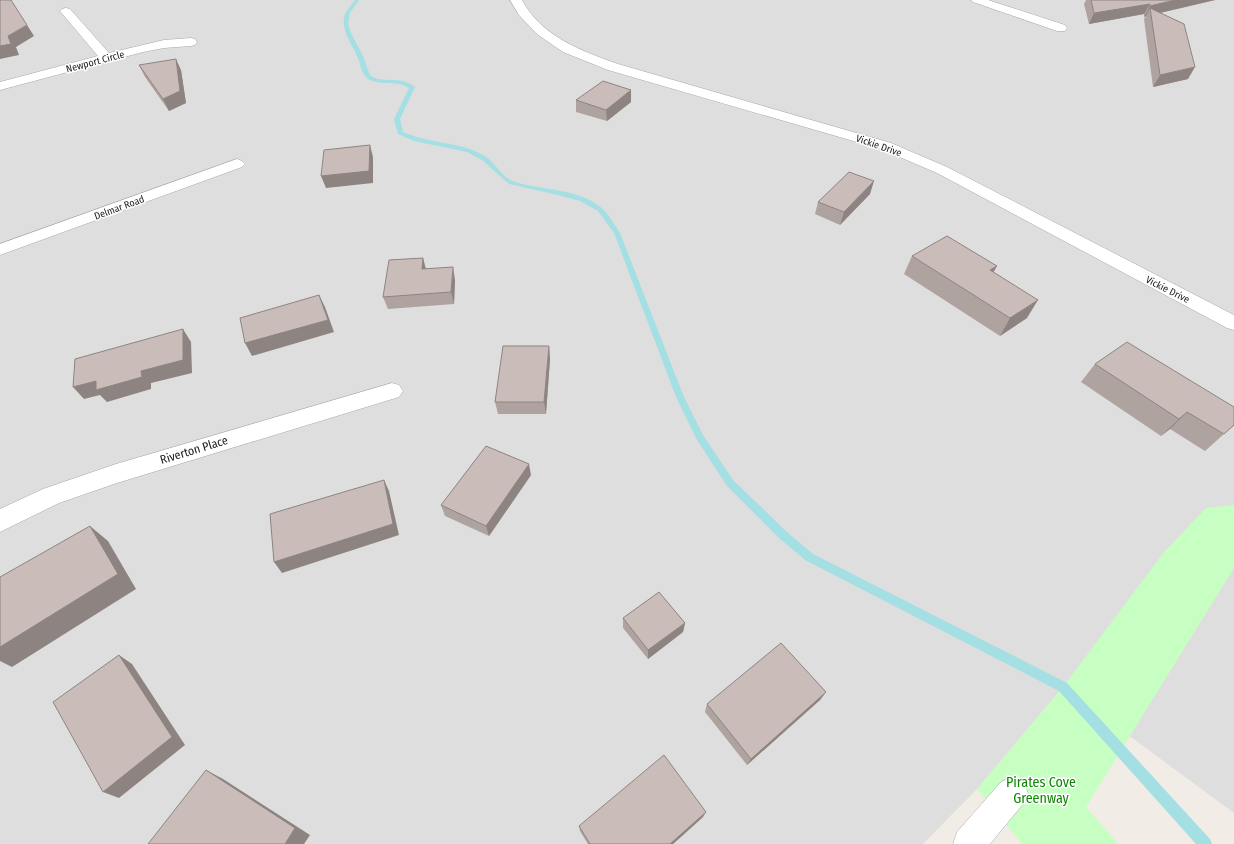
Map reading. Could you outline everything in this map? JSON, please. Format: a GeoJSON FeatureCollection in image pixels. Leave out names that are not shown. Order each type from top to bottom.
{"type":"FeatureCollection","features":[{"type":"Feature","properties":{"kind":"street","name":"Vickie Drive"},"geometry":{"type":"LineString","coordinates":[[516,0],[523,12],[541,31],[568,49],[613,67],[855,136],[908,155],[942,170],[1234,323]]}},
{"type":"Feature","properties":{"kind":"street"},"geometry":{"type":"LineString","coordinates":[[977,0],[1061,28]]}},
{"type":"Feature","properties":{"kind":"street"},"geometry":{"type":"LineString","coordinates":[[66,10],[106,58]]}},
{"type":"Feature","properties":{"kind":"street","name":"Newport Circle"},"geometry":{"type":"LineString","coordinates":[[0,86],[142,48],[191,42]]}},
{"type":"Feature","properties":{"kind":"street","name":"Delmar Road"},"geometry":{"type":"LineString","coordinates":[[0,250],[237,164]]}},
{"type":"Feature","properties":{"kind":"street","name":"Riverton Place"},"geometry":{"type":"LineString","coordinates":[[0,521],[51,496],[116,474],[392,391]]}},
{"type":"Feature","properties":{"kind":"street"},"geometry":{"type":"LineString","coordinates":[[969,844],[1012,793]]}},
{"type":"Feature","properties":{"kind":"shaded area"},"geometry":{"type":"Polygon","coordinates":[[[0,0],[1234,0],[1234,813],[1063,687],[977,789],[923,844],[0,844],[0,0]]]}},
{"type":"Feature","properties":{"kind":"green space","name":"Pirates Cove Greenway"},"geometry":{"type":"Polygon","coordinates":[[[1234,505],[1234,568],[1086,807],[1118,844],[1022,844],[977,789],[1063,687],[1164,552],[1206,508],[1234,505]]]}},
{"type":"Feature","properties":{"kind":"building"},"geometry":{"type":"Polygon","coordinates":[[[0,0],[11,0],[27,25],[8,36],[11,44],[0,46],[0,0]]]}},
{"type":"Feature","properties":{"kind":"building"},"geometry":{"type":"Polygon","coordinates":[[[1091,0],[1175,0],[1150,6],[1150,4],[1094,13],[1091,0]]]}},
{"type":"Feature","properties":{"kind":"building"},"geometry":{"type":"Polygon","coordinates":[[[1150,8],[1184,24],[1195,67],[1160,75],[1150,8]]]}},
{"type":"Feature","properties":{"kind":"building"},"geometry":{"type":"Polygon","coordinates":[[[176,59],[180,91],[163,99],[139,65],[176,59]]]}},
{"type":"Feature","properties":{"kind":"building"},"geometry":{"type":"Polygon","coordinates":[[[603,81],[631,90],[606,110],[576,100],[603,81]]]}},
{"type":"Feature","properties":{"kind":"building"},"geometry":{"type":"Polygon","coordinates":[[[370,145],[369,171],[321,176],[324,150],[370,145]]]}},
{"type":"Feature","properties":{"kind":"building"},"geometry":{"type":"Polygon","coordinates":[[[849,172],[874,181],[844,212],[818,202],[849,172]]]}},
{"type":"Feature","properties":{"kind":"building"},"geometry":{"type":"Polygon","coordinates":[[[947,236],[997,266],[990,270],[1038,300],[1010,318],[912,256],[947,236]]]}},
{"type":"Feature","properties":{"kind":"building"},"geometry":{"type":"Polygon","coordinates":[[[423,258],[422,269],[453,267],[451,292],[383,297],[389,260],[423,258]]]}},
{"type":"Feature","properties":{"kind":"building"},"geometry":{"type":"Polygon","coordinates":[[[319,295],[328,320],[245,343],[240,318],[319,295]]]}},
{"type":"Feature","properties":{"kind":"building"},"geometry":{"type":"Polygon","coordinates":[[[183,329],[183,360],[141,371],[142,377],[96,390],[96,381],[73,387],[75,359],[183,329]]]}},
{"type":"Feature","properties":{"kind":"building"},"geometry":{"type":"Polygon","coordinates":[[[1127,342],[1234,407],[1234,425],[1224,434],[1187,412],[1179,419],[1095,364],[1127,342]]]}},
{"type":"Feature","properties":{"kind":"building"},"geometry":{"type":"Polygon","coordinates":[[[503,346],[549,346],[544,402],[495,402],[503,346]]]}},
{"type":"Feature","properties":{"kind":"building"},"geometry":{"type":"Polygon","coordinates":[[[486,446],[529,464],[486,526],[441,505],[486,446]]]}},
{"type":"Feature","properties":{"kind":"building"},"geometry":{"type":"Polygon","coordinates":[[[384,480],[393,524],[274,562],[270,514],[384,480]]]}},
{"type":"Feature","properties":{"kind":"building"},"geometry":{"type":"Polygon","coordinates":[[[90,526],[118,574],[0,647],[0,577],[90,526]]]}},
{"type":"Feature","properties":{"kind":"building"},"geometry":{"type":"Polygon","coordinates":[[[659,592],[685,623],[648,650],[623,618],[659,592]]]}},
{"type":"Feature","properties":{"kind":"building"},"geometry":{"type":"Polygon","coordinates":[[[781,643],[826,692],[751,759],[707,704],[781,643]]]}},
{"type":"Feature","properties":{"kind":"building"},"geometry":{"type":"Polygon","coordinates":[[[119,655],[172,737],[103,792],[53,702],[119,655]]]}},
{"type":"Feature","properties":{"kind":"building"},"geometry":{"type":"Polygon","coordinates":[[[664,755],[706,812],[670,844],[590,844],[579,826],[664,755]]]}},
{"type":"Feature","properties":{"kind":"building"},"geometry":{"type":"Polygon","coordinates":[[[206,770],[295,828],[285,844],[148,844],[206,770]]]}},
{"type":"Feature","properties":{"kind":"waterway"},"geometry":{"type":"LineString","coordinates":[[357,0],[348,13],[346,23],[348,33],[360,56],[366,74],[375,80],[401,82],[412,87],[397,119],[400,133],[417,140],[452,146],[469,151],[484,159],[511,183],[571,196],[582,200],[592,204],[607,218],[617,233],[680,397],[700,437],[730,483],[783,535],[809,557],[1063,687],[1205,844]]}}]}
